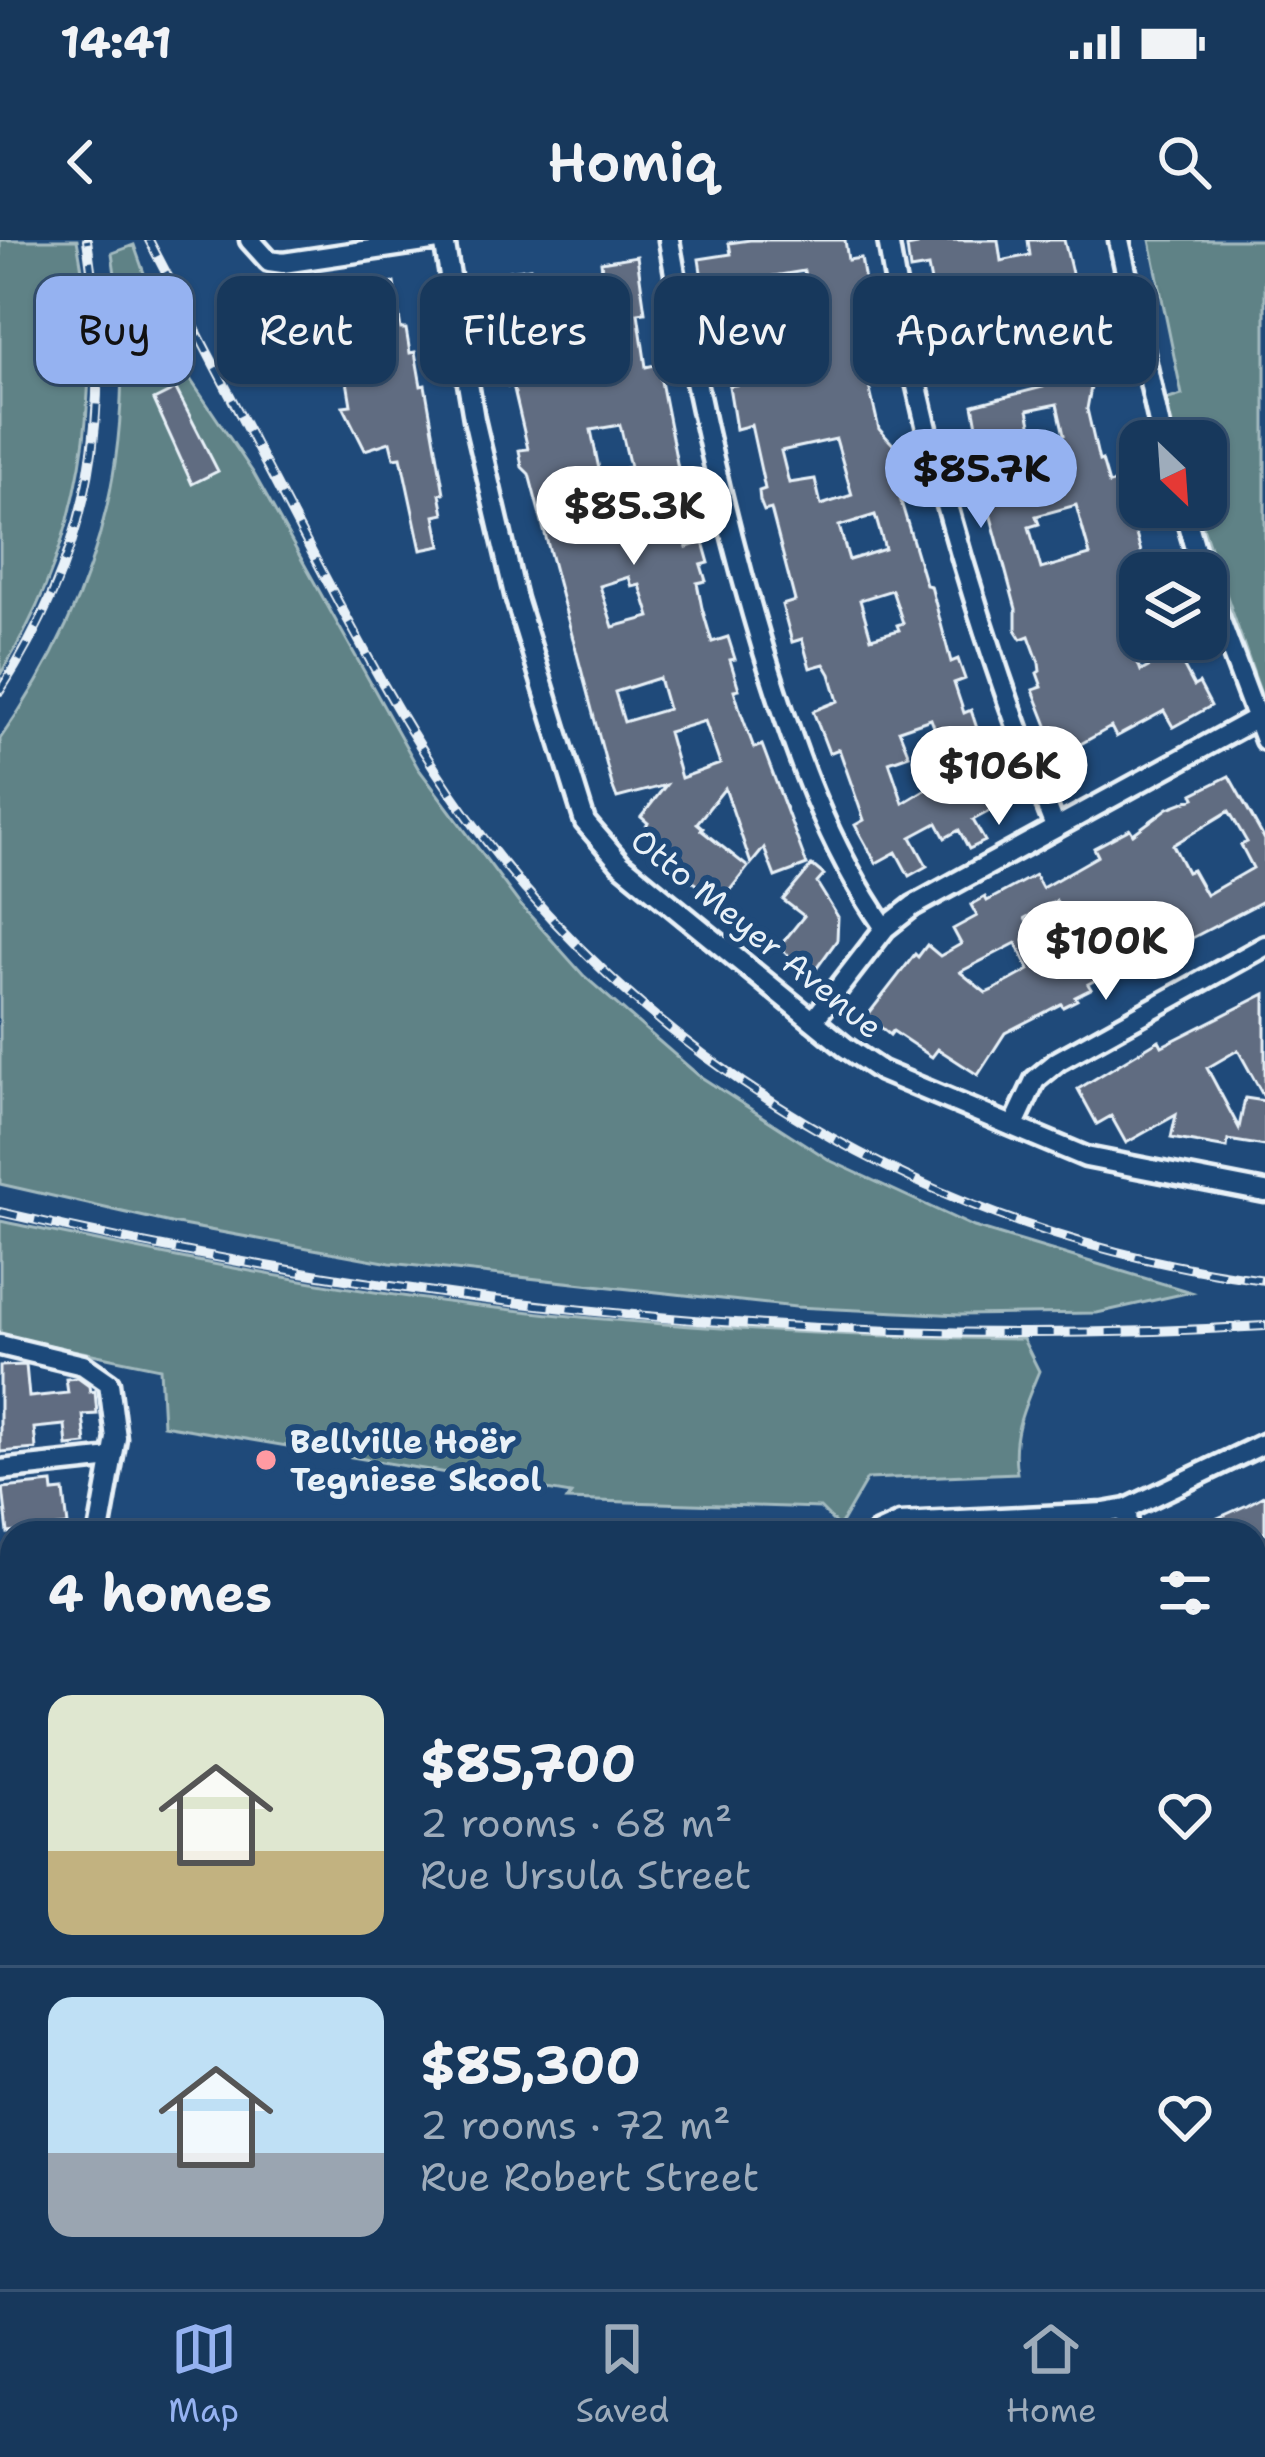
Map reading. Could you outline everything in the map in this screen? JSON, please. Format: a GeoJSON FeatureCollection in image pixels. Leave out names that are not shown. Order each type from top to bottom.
{"type":"FeatureCollection","features":[{"type":"Feature","properties":{"kind":"street"},"geometry":{"type":"LineString","coordinates":[[253,246],[269,261],[283,263],[441,240]]}},
{"type":"Feature","properties":{"kind":"street","name":"Otto Meyer Avenue"},"geometry":{"type":"LineString","coordinates":[[441,240],[474,419],[516,599],[585,822],[621,864],[881,1071],[1086,1157],[1265,1192]]}},
{"type":"Feature","properties":{"kind":"street"},"geometry":{"type":"LineString","coordinates":[[669,240],[699,405],[740,572],[787,728],[825,826],[857,888],[885,928]]}},
{"type":"Feature","properties":{"kind":"street"},"geometry":{"type":"LineString","coordinates":[[888,240],[938,482],[1008,709],[1055,827]]}},
{"type":"Feature","properties":{"kind":"street"},"geometry":{"type":"LineString","coordinates":[[1118,240],[1158,420]]}},
{"type":"Feature","properties":{"kind":"street"},"geometry":{"type":"LineString","coordinates":[[1227,642],[1265,740]]}},
{"type":"Feature","properties":{"kind":"street"},"geometry":{"type":"LineString","coordinates":[[813,1021],[885,928],[913,906],[1255,719]]}},
{"type":"Feature","properties":{"kind":"street"},"geometry":{"type":"LineString","coordinates":[[1015,1125],[1035,1080],[1058,1061],[1265,946]]}},
{"type":"Feature","properties":{"kind":"street"},"geometry":{"type":"LineString","coordinates":[[0,1345],[83,1365],[109,1383],[116,1414],[100,1521]]}},
{"type":"Feature","properties":{"kind":"street"},"geometry":{"type":"LineString","coordinates":[[941,1521],[1126,1509],[1265,1443]]}},
{"type":"Feature","properties":{"kind":"street"},"geometry":{"type":"LineString","coordinates":[[0,1469],[112,1458]]}},
{"type":"Feature","properties":{"kind":"street"},"geometry":{"type":"LineString","coordinates":[[1126,1509],[1127,1521]]}},
{"type":"Feature","properties":{"kind":"green space"},"geometry":{"type":"Polygon","coordinates":[[[0,240],[77,240],[82,276],[36,276],[36,384],[88,384],[80,465],[51,573],[0,675],[0,240]]]}},
{"type":"Feature","properties":{"kind":"green space"},"geometry":{"type":"Polygon","coordinates":[[[1150,240],[1265,240],[1265,706],[1227,596],[1227,552],[1212,552],[1203,528],[1227,528],[1227,420],[1170,420],[1165,400],[1182,395],[1150,240]]]}},
{"type":"Feature","properties":{"kind":"green space"},"geometry":{"type":"Polygon","coordinates":[[[134,245],[145,276],[115,276],[112,253],[134,245]]]}},
{"type":"Feature","properties":{"kind":"green space"},"geometry":{"type":"Polygon","coordinates":[[[193,383],[254,474],[418,768],[518,902],[584,976],[698,1075],[831,1161],[974,1227],[1191,1292],[1097,1313],[960,1315],[796,1307],[390,1263],[171,1223],[0,1184],[0,739],[66,625],[90,567],[107,508],[122,384],[193,383]]]}},
{"type":"Feature","properties":{"kind":"green space"},"geometry":{"type":"Polygon","coordinates":[[[0,1221],[322,1284],[531,1312],[777,1331],[1023,1339],[1039,1371],[1017,1433],[1017,1473],[867,1479],[842,1521],[833,1521],[820,1508],[567,1500],[571,1494],[163,1425],[160,1368],[0,1335],[0,1221]]]}},
{"type":"Feature","properties":{"kind":"building"},"geometry":{"type":"Polygon","coordinates":[[[750,240],[845,240],[848,260],[861,258],[864,276],[853,276],[853,384],[868,384],[879,429],[911,464],[893,468],[896,485],[951,662],[958,659],[965,679],[954,683],[964,713],[971,710],[985,753],[973,758],[999,806],[973,820],[985,841],[969,849],[959,830],[945,838],[937,823],[911,837],[927,866],[909,876],[896,852],[876,863],[855,825],[864,820],[839,749],[829,753],[813,711],[838,701],[824,664],[810,668],[802,639],[792,642],[782,605],[795,601],[771,509],[764,511],[760,501],[759,491],[765,489],[751,425],[736,429],[729,386],[829,384],[829,276],[805,276],[804,271],[702,276],[699,259],[731,254],[729,243],[750,240]],[[836,439],[781,451],[789,483],[815,479],[821,505],[852,495],[836,439]],[[875,515],[839,526],[849,560],[885,549],[875,515]],[[892,590],[860,600],[871,638],[899,630],[897,625],[903,623],[892,590]],[[931,719],[899,730],[909,755],[889,762],[903,803],[931,786],[923,764],[945,756],[931,719]]]}},
{"type":"Feature","properties":{"kind":"building"},"geometry":{"type":"Polygon","coordinates":[[[916,240],[998,240],[1001,261],[1030,255],[1028,240],[1064,240],[1073,276],[930,276],[928,267],[910,270],[907,247],[917,245],[916,240]]]}},
{"type":"Feature","properties":{"kind":"building"},"geometry":{"type":"Polygon","coordinates":[[[637,256],[645,312],[638,313],[646,367],[654,365],[654,384],[662,384],[682,489],[678,489],[682,507],[676,509],[687,547],[703,542],[709,563],[701,565],[706,581],[697,583],[702,608],[712,642],[728,637],[741,713],[754,748],[762,745],[807,865],[775,877],[764,848],[751,864],[725,788],[697,823],[748,867],[720,903],[675,867],[680,860],[645,828],[648,823],[641,817],[666,785],[617,798],[529,474],[522,467],[519,450],[528,449],[513,385],[508,384],[630,384],[630,276],[564,276],[602,270],[601,262],[637,256]],[[620,425],[591,430],[600,474],[630,467],[620,425]],[[629,577],[600,586],[613,627],[650,617],[640,585],[632,587],[629,577]],[[659,678],[615,692],[624,722],[668,709],[659,678]],[[705,721],[668,732],[681,778],[720,764],[705,721]]]}},
{"type":"Feature","properties":{"kind":"building"},"geometry":{"type":"Polygon","coordinates":[[[530,268],[531,276],[484,275],[530,268]]]}},
{"type":"Feature","properties":{"kind":"building"},"geometry":{"type":"Polygon","coordinates":[[[396,296],[401,329],[406,329],[420,384],[425,385],[444,493],[440,494],[444,514],[435,516],[441,546],[421,550],[401,457],[394,458],[390,442],[365,450],[343,406],[351,405],[348,384],[396,384],[396,296]]]}},
{"type":"Feature","properties":{"kind":"building"},"geometry":{"type":"Polygon","coordinates":[[[1092,384],[1087,409],[1099,461],[1109,484],[1119,481],[1119,528],[1134,528],[1141,552],[1119,552],[1119,660],[1137,660],[1141,671],[1161,660],[1180,660],[1211,706],[1173,727],[1164,711],[1116,737],[1111,727],[1059,756],[1033,690],[1042,687],[1039,663],[1029,636],[1021,639],[1016,631],[1016,609],[988,506],[978,509],[966,467],[983,463],[969,439],[970,427],[977,426],[973,405],[1043,387],[1092,384]],[[1057,404],[1028,410],[1038,455],[1005,461],[1015,499],[1054,487],[1044,440],[1064,435],[1057,404]],[[1076,505],[1036,516],[1039,524],[1029,527],[1041,569],[1090,555],[1076,505]]]}},
{"type":"Feature","properties":{"kind":"building"},"geometry":{"type":"Polygon","coordinates":[[[176,389],[218,471],[192,484],[154,400],[176,389]]]}},
{"type":"Feature","properties":{"kind":"building"},"geometry":{"type":"Polygon","coordinates":[[[1229,776],[1265,840],[1265,900],[1192,938],[1188,931],[1088,984],[1091,989],[1077,1000],[1005,1033],[978,1075],[938,1049],[932,1057],[893,1031],[890,1035],[867,1016],[915,954],[918,957],[927,945],[940,956],[961,944],[953,929],[977,916],[971,905],[1035,875],[1042,888],[1098,856],[1094,848],[1130,829],[1133,834],[1168,808],[1195,798],[1193,794],[1229,776]],[[1229,811],[1173,845],[1206,895],[1253,868],[1241,845],[1247,842],[1229,811]],[[1056,901],[1025,918],[1054,973],[1087,956],[1056,901]],[[1016,943],[960,972],[986,993],[1029,970],[1016,943]]]}},
{"type":"Feature","properties":{"kind":"building"},"geometry":{"type":"Polygon","coordinates":[[[812,865],[824,875],[817,883],[838,917],[837,940],[814,972],[807,973],[779,947],[804,916],[783,900],[812,865]]]}},
{"type":"Feature","properties":{"kind":"building"},"geometry":{"type":"Polygon","coordinates":[[[1265,994],[1265,1099],[1238,1050],[1207,1068],[1239,1128],[1245,1098],[1265,1101],[1265,1146],[1228,1140],[1227,1148],[1171,1138],[1176,1115],[1126,1143],[1111,1116],[1097,1124],[1078,1089],[1159,1040],[1162,1046],[1265,994]]]}},
{"type":"Feature","properties":{"kind":"building"},"geometry":{"type":"Polygon","coordinates":[[[26,1365],[29,1397],[68,1393],[66,1379],[78,1378],[90,1392],[95,1391],[97,1414],[83,1415],[86,1444],[67,1446],[65,1425],[34,1428],[36,1449],[0,1452],[0,1366],[26,1365]]]}},
{"type":"Feature","properties":{"kind":"building"},"geometry":{"type":"Polygon","coordinates":[[[52,1483],[53,1492],[64,1491],[67,1521],[7,1521],[3,1488],[52,1483]]]}},
{"type":"Feature","properties":{"kind":"building"},"geometry":{"type":"Polygon","coordinates":[[[1265,1495],[1265,1521],[1211,1521],[1265,1495]]]}},
{"type":"Feature","properties":{"kind":"railway"},"geometry":{"type":"LineString","coordinates":[[0,691],[57,583],[88,474],[98,361],[87,240]]}},
{"type":"Feature","properties":{"kind":"railway"},"geometry":{"type":"LineString","coordinates":[[149,240],[353,629],[428,759],[524,888],[609,976],[703,1054],[804,1122],[913,1179],[1026,1225],[1144,1259],[1265,1280]]}},
{"type":"Feature","properties":{"kind":"railway"},"geometry":{"type":"LineString","coordinates":[[0,1212],[312,1274],[628,1314],[947,1332],[1265,1326]]}},
{"type":"Feature","properties":{"kind":"place","name":"Bellville Hoër Tegniese Skool"},"geometry":{"type":"Point","coordinates":[266,1460]}}]}
